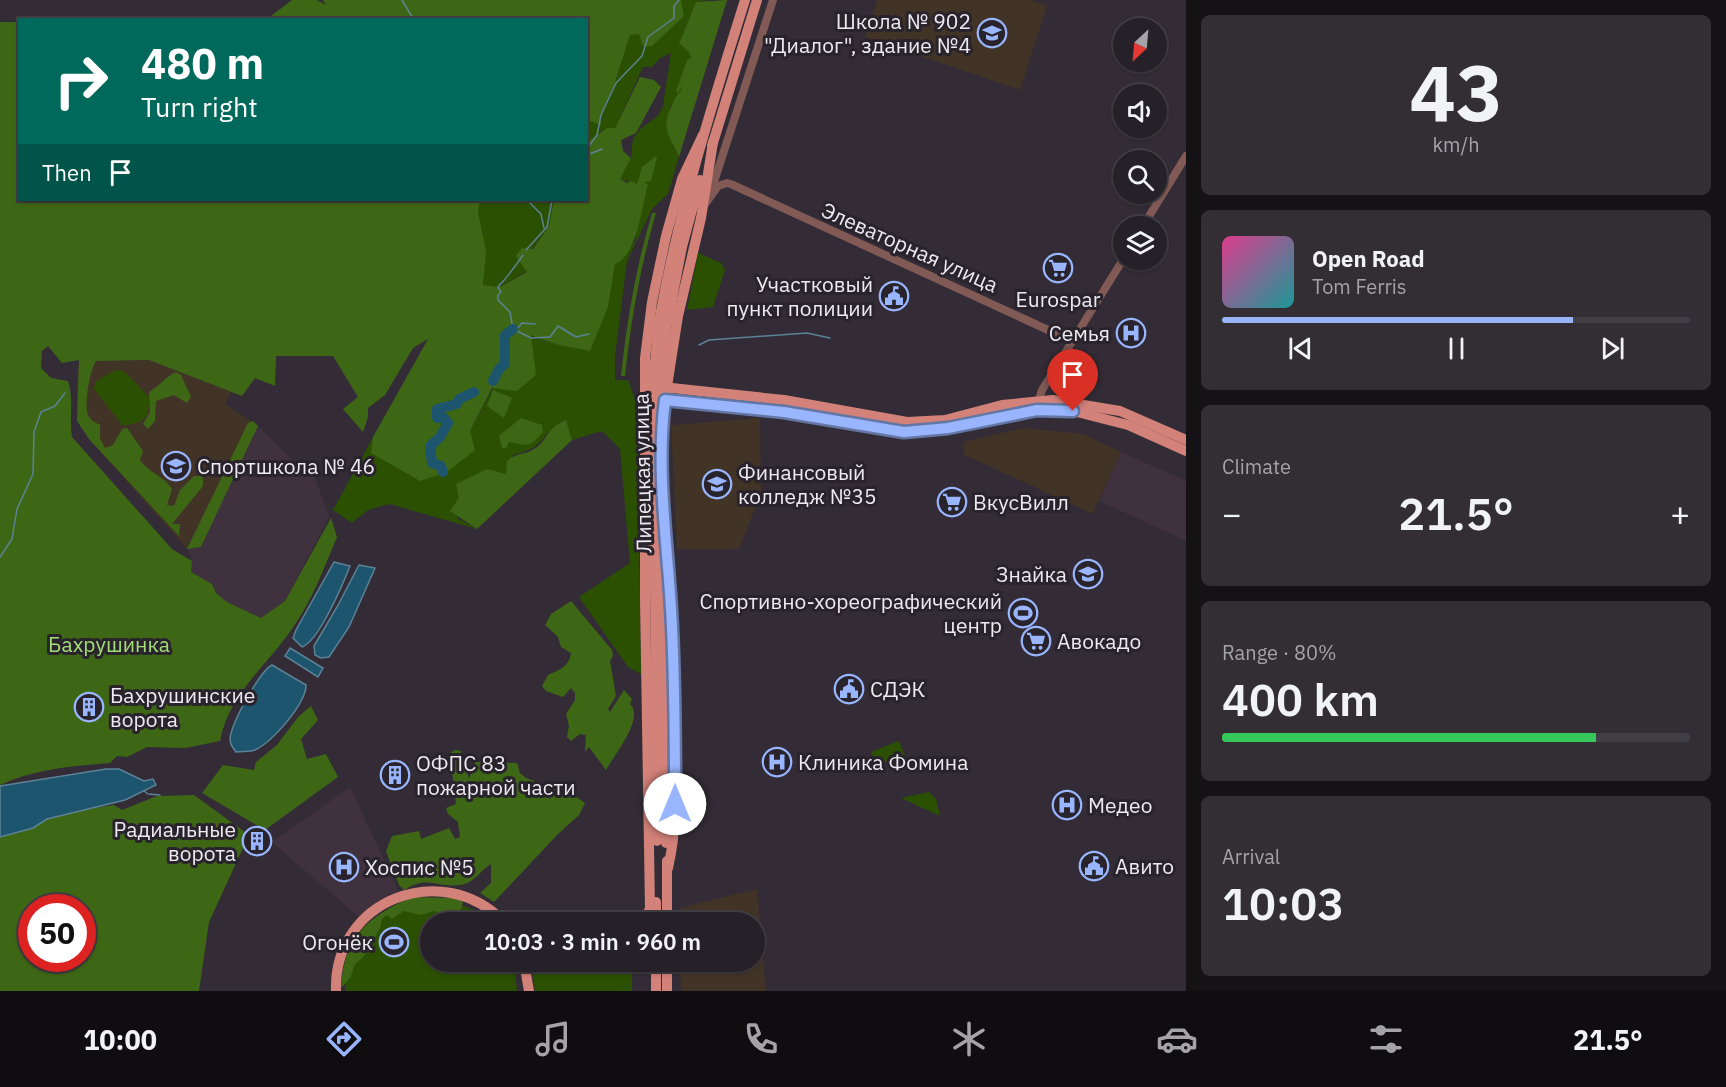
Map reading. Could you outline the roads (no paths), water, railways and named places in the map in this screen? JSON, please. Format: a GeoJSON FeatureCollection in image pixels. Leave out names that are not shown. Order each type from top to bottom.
{"type":"FeatureCollection","features":[{"type":"Feature","properties":{"kind":"main road","name":"Липецкая улица"},"geometry":{"type":"LineString","coordinates":[[667,909],[668,868],[651,409],[674,245],[702,135],[745,0]]}},
{"type":"Feature","properties":{"kind":"main road","name":"Липецкая улица"},"geometry":{"type":"LineString","coordinates":[[662,328],[682,247],[757,0]]}},
{"type":"Feature","properties":{"kind":"main road"},"geometry":{"type":"LineString","coordinates":[[658,583],[644,398],[646,343],[666,236],[682,179],[702,135]]}},
{"type":"Feature","properties":{"kind":"main road"},"geometry":{"type":"LineString","coordinates":[[651,912],[650,833],[663,480],[662,421],[687,267],[701,218],[713,142]]}},
{"type":"Feature","properties":{"kind":"main road"},"geometry":{"type":"LineString","coordinates":[[644,384],[784,400],[907,422],[945,420],[1002,405],[1037,405],[1096,415],[1128,425],[1186,452]]}},
{"type":"Feature","properties":{"kind":"main road"},"geometry":{"type":"LineString","coordinates":[[644,398],[784,412],[904,432],[948,428],[1053,400],[1110,408],[1186,440]]}},
{"type":"Feature","properties":{"kind":"main road","name":"Липецкая улица"},"geometry":{"type":"LineString","coordinates":[[653,912],[658,792],[658,583]]}},
{"type":"Feature","properties":{"kind":"main road"},"geometry":{"type":"LineString","coordinates":[[650,833],[656,869]]}},
{"type":"Feature","properties":{"kind":"main road"},"geometry":{"type":"LineString","coordinates":[[336,991],[338,965],[356,928],[371,912],[400,896],[435,890],[453,893],[486,907],[492,912]]}},
{"type":"Feature","properties":{"kind":"main road"},"geometry":{"type":"LineString","coordinates":[[662,912],[667,909]]}},
{"type":"Feature","properties":{"kind":"main road"},"geometry":{"type":"LineString","coordinates":[[526,972],[529,991]]}},
{"type":"Feature","properties":{"kind":"main road"},"geometry":{"type":"LineString","coordinates":[[656,972],[656,991]]}},
{"type":"Feature","properties":{"kind":"main road"},"geometry":{"type":"LineString","coordinates":[[667,972],[667,991]]}},
{"type":"Feature","properties":{"kind":"street"},"geometry":{"type":"LineString","coordinates":[[701,218],[722,160],[772,0]]}},
{"type":"Feature","properties":{"kind":"street"},"geometry":{"type":"LineString","coordinates":[[1149,216],[1186,156]]}},
{"type":"Feature","properties":{"kind":"street"},"geometry":{"type":"LineString","coordinates":[[722,160],[724,172],[733,185]]}},
{"type":"Feature","properties":{"kind":"street"},"geometry":{"type":"LineString","coordinates":[[710,194],[722,184],[733,185]]}},
{"type":"Feature","properties":{"kind":"street","name":"Элеваторная улица"},"geometry":{"type":"LineString","coordinates":[[733,185],[1072,341]]}},
{"type":"Feature","properties":{"kind":"street"},"geometry":{"type":"LineString","coordinates":[[1037,405],[1072,341],[1116,270]]}},
{"type":"Feature","properties":{"kind":"street"},"geometry":{"type":"LineString","coordinates":[[646,343],[650,355],[656,360],[667,358],[673,349]]}},
{"type":"Feature","properties":{"kind":"water"},"geometry":{"type":"Polygon","coordinates":[[[334,562],[350,566],[323,623],[309,643],[302,647],[293,638],[296,630],[334,562]]]}},
{"type":"Feature","properties":{"kind":"water"},"geometry":{"type":"Polygon","coordinates":[[[359,565],[375,568],[349,627],[329,657],[321,658],[315,655],[314,646],[359,565]]]}},
{"type":"Feature","properties":{"kind":"water"},"geometry":{"type":"Polygon","coordinates":[[[290,648],[323,668],[318,677],[285,656],[290,648]]]}},
{"type":"Feature","properties":{"kind":"water"},"geometry":{"type":"Polygon","coordinates":[[[272,665],[306,685],[305,693],[287,722],[262,746],[251,751],[236,752],[230,739],[235,722],[260,677],[272,665]]]}},
{"type":"Feature","properties":{"kind":"water"},"geometry":{"type":"Polygon","coordinates":[[[106,769],[119,769],[144,781],[153,779],[156,785],[125,800],[47,819],[33,828],[0,837],[0,786],[106,769]]]}},
{"type":"Feature","properties":{"kind":"waterway"},"geometry":{"type":"LineString","coordinates":[[402,0],[413,18]]}},
{"type":"Feature","properties":{"kind":"waterway"},"geometry":{"type":"LineString","coordinates":[[588,147],[597,135],[601,115],[616,83],[642,56],[648,37],[674,18],[674,6],[679,0]]}},
{"type":"Feature","properties":{"kind":"waterway"},"geometry":{"type":"LineString","coordinates":[[588,155],[602,149]]}},
{"type":"Feature","properties":{"kind":"waterway"},"geometry":{"type":"LineString","coordinates":[[528,201],[541,214],[544,228]]}},
{"type":"Feature","properties":{"kind":"waterway"},"geometry":{"type":"LineString","coordinates":[[526,250],[547,227],[552,201]]}},
{"type":"Feature","properties":{"kind":"waterway"},"geometry":{"type":"LineString","coordinates":[[523,255],[498,287],[501,292],[498,300],[510,312],[513,329],[531,338],[550,337],[558,326],[576,337],[589,334]]}},
{"type":"Feature","properties":{"kind":"waterway"},"geometry":{"type":"LineString","coordinates":[[516,330],[522,323],[535,324]]}},
{"type":"Feature","properties":{"kind":"waterway"},"geometry":{"type":"LineString","coordinates":[[493,381],[499,369],[505,364],[505,335],[513,329]]}},
{"type":"Feature","properties":{"kind":"waterway"},"geometry":{"type":"LineString","coordinates":[[699,345],[709,340],[807,333],[830,338]]}},
{"type":"Feature","properties":{"kind":"waterway"},"geometry":{"type":"LineString","coordinates":[[443,472],[441,466],[432,463],[430,446],[440,437],[448,423],[443,417],[437,418],[437,409],[457,404],[459,399],[474,392]]}},
{"type":"Feature","properties":{"kind":"waterway"},"geometry":{"type":"LineString","coordinates":[[0,557],[12,539],[17,509],[33,474],[34,432],[41,412],[55,406],[65,393]]}},
{"type":"Feature","properties":{"kind":"waterway"},"geometry":{"type":"LineString","coordinates":[[144,791],[148,794],[160,795]]}},
{"type":"Feature","properties":{"kind":"place","name":"Школа № 902 \"Диалог\", здание №4"},"geometry":{"type":"Point","coordinates":[992,33]}},
{"type":"Feature","properties":{"kind":"place","name":"Eurospar"},"geometry":{"type":"Point","coordinates":[1058,268]}},
{"type":"Feature","properties":{"kind":"place","name":"Участковый пункт полиции"},"geometry":{"type":"Point","coordinates":[894,296]}},
{"type":"Feature","properties":{"kind":"place","name":"Семья"},"geometry":{"type":"Point","coordinates":[1131,333]}},
{"type":"Feature","properties":{"kind":"place","name":"Спортшкола № 46"},"geometry":{"type":"Point","coordinates":[176,466]}},
{"type":"Feature","properties":{"kind":"place","name":"Финансовый колледж №35"},"geometry":{"type":"Point","coordinates":[717,484]}},
{"type":"Feature","properties":{"kind":"place","name":"ВкусВилл"},"geometry":{"type":"Point","coordinates":[952,502]}},
{"type":"Feature","properties":{"kind":"place","name":"Знайка"},"geometry":{"type":"Point","coordinates":[1088,574]}},
{"type":"Feature","properties":{"kind":"place","name":"Спортивно-хореографический центр"},"geometry":{"type":"Point","coordinates":[1023,613]}},
{"type":"Feature","properties":{"kind":"place","name":"Авокадо"},"geometry":{"type":"Point","coordinates":[1036,641]}},
{"type":"Feature","properties":{"kind":"place","name":"СДЭК"},"geometry":{"type":"Point","coordinates":[849,689]}},
{"type":"Feature","properties":{"kind":"place","name":"Бахрушинские ворота"},"geometry":{"type":"Point","coordinates":[89,707]}},
{"type":"Feature","properties":{"kind":"place","name":"Клиника Фомина"},"geometry":{"type":"Point","coordinates":[777,762]}},
{"type":"Feature","properties":{"kind":"place","name":"ОФПС 83 пожарной части"},"geometry":{"type":"Point","coordinates":[395,775]}},
{"type":"Feature","properties":{"kind":"place","name":"Медео"},"geometry":{"type":"Point","coordinates":[1067,805]}},
{"type":"Feature","properties":{"kind":"place","name":"Радиальные ворота"},"geometry":{"type":"Point","coordinates":[257,841]}},
{"type":"Feature","properties":{"kind":"place","name":"Авито"},"geometry":{"type":"Point","coordinates":[1094,866]}},
{"type":"Feature","properties":{"kind":"place","name":"Хоспис №5"},"geometry":{"type":"Point","coordinates":[344,867]}},
{"type":"Feature","properties":{"kind":"place","name":"Огонёк"},"geometry":{"type":"Point","coordinates":[394,942]}},
{"type":"Feature","properties":{"kind":"park label","name":"Бахрушинка"},"geometry":{"type":"Point","coordinates":[109,644]}}]}
